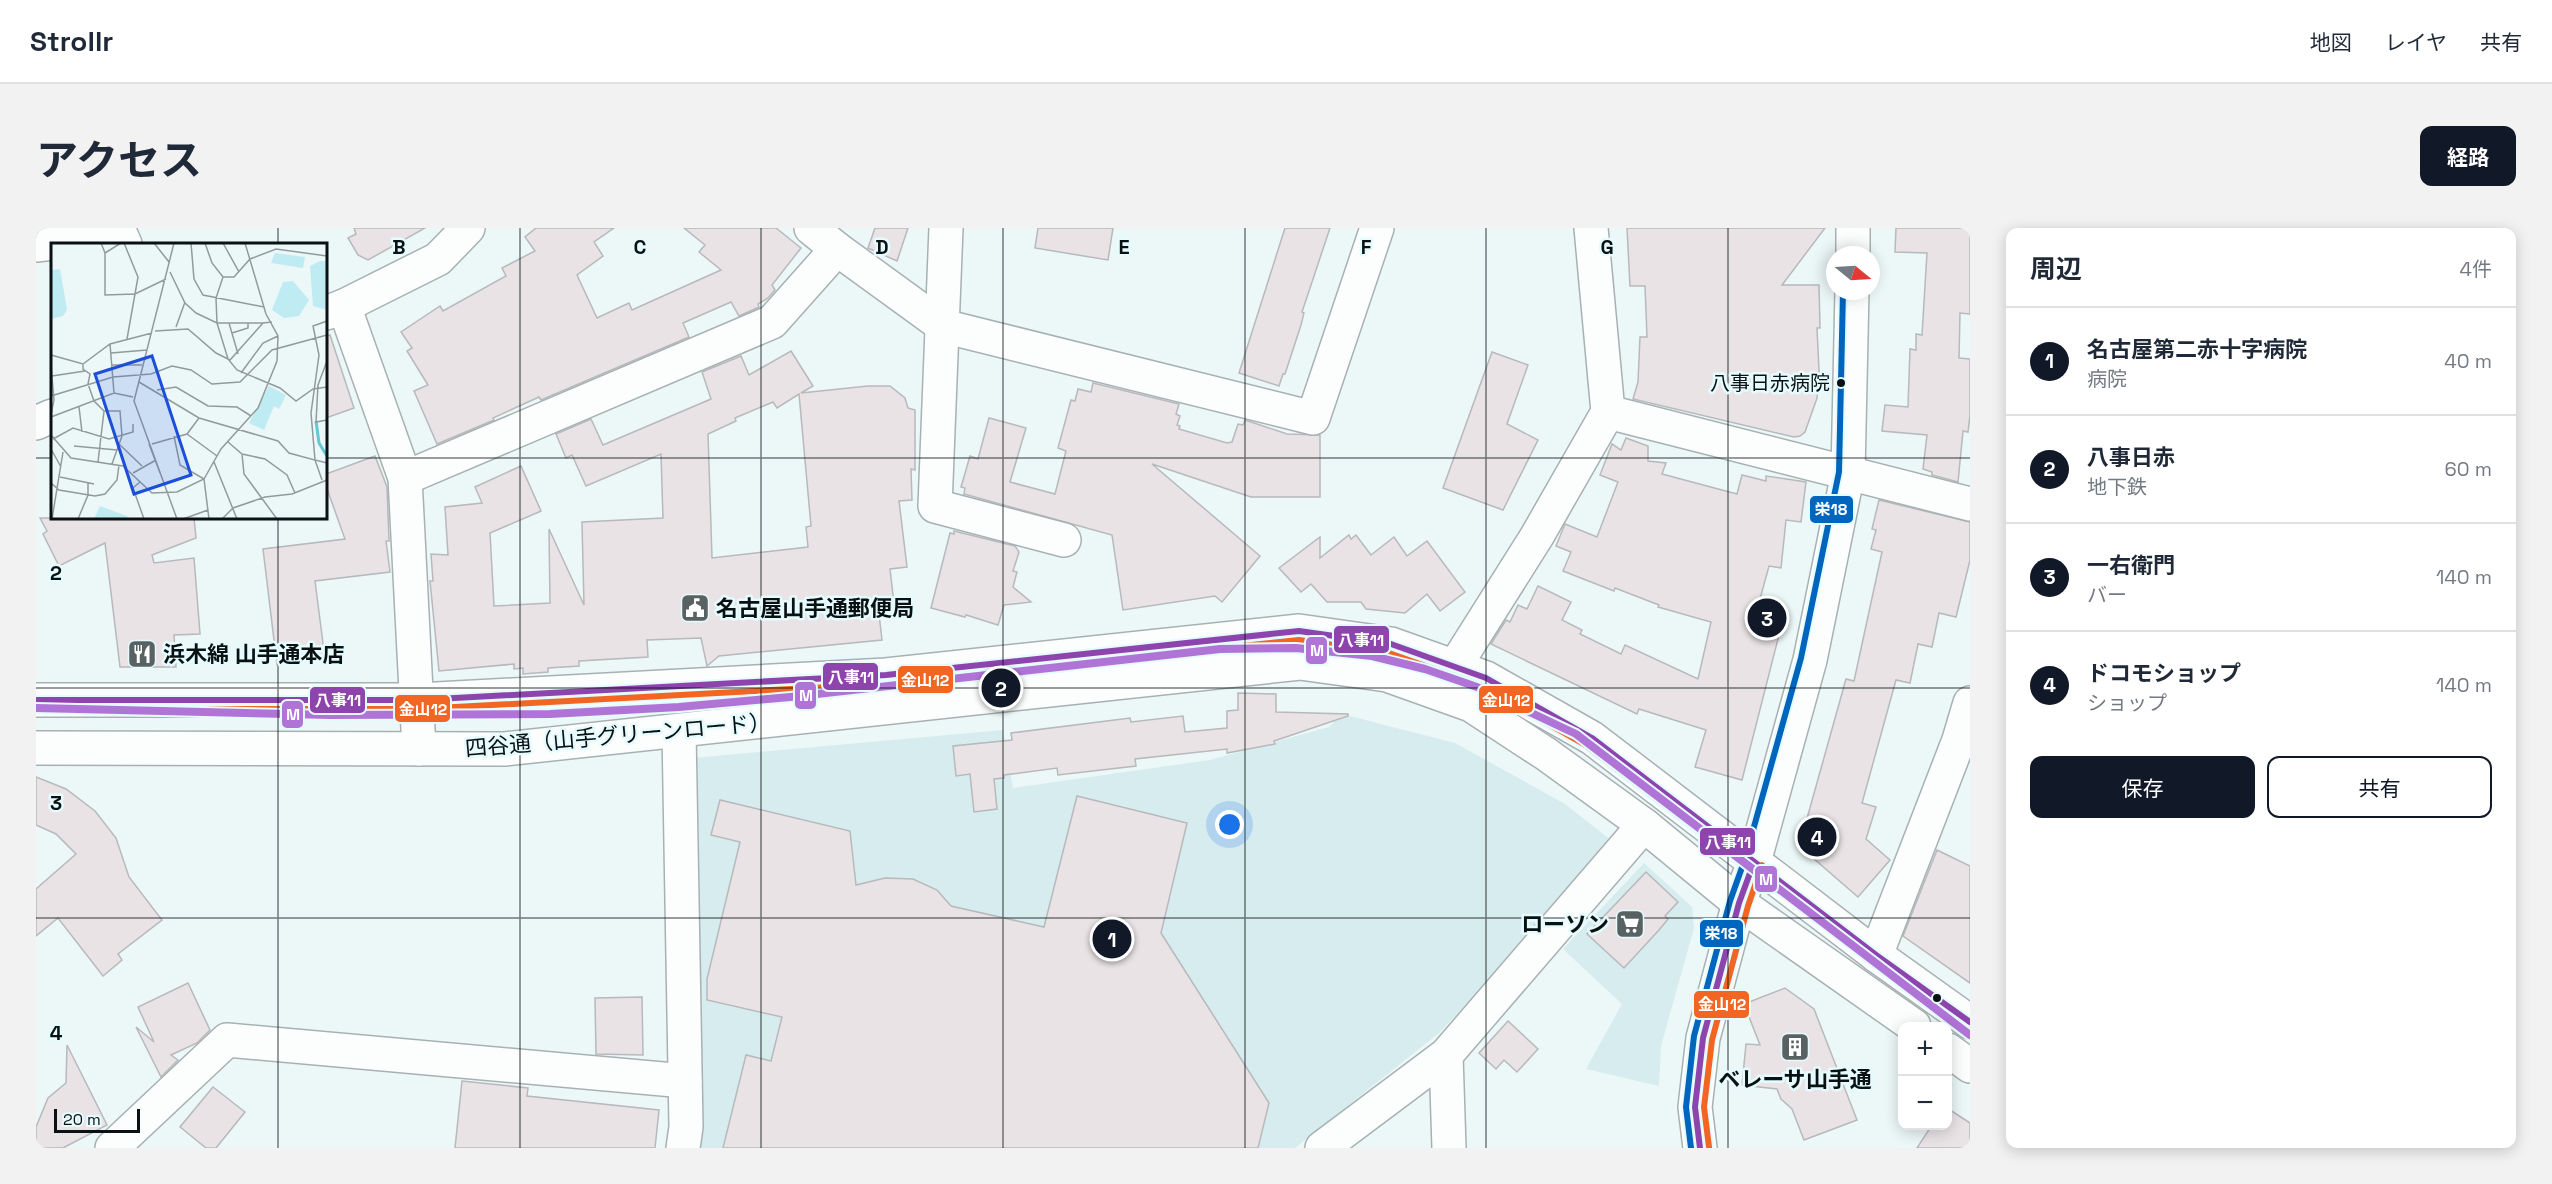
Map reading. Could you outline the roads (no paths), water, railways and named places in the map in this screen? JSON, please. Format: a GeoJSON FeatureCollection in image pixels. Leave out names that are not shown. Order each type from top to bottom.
{"type":"FeatureCollection","features":[{"type":"Feature","properties":{"kind":"street"},"geometry":{"type":"LineString","coordinates":[[419,749],[405,478],[335,310],[438,260],[468,228]]}},
{"type":"Feature","properties":{"kind":"street"},"geometry":{"type":"LineString","coordinates":[[811,228],[943,326],[1314,418],[1377,228]]}},
{"type":"Feature","properties":{"kind":"street"},"geometry":{"type":"LineString","coordinates":[[946,228],[935,506],[1064,540]]}},
{"type":"Feature","properties":{"kind":"street"},"geometry":{"type":"LineString","coordinates":[[1455,666],[1537,536],[1608,412],[1591,228]]}},
{"type":"Feature","properties":{"kind":"street"},"geometry":{"type":"LineString","coordinates":[[1853,228],[1853,246]]}},
{"type":"Feature","properties":{"kind":"street"},"geometry":{"type":"LineString","coordinates":[[53,243],[121,235],[124,243]]}},
{"type":"Feature","properties":{"kind":"street"},"geometry":{"type":"LineString","coordinates":[[36,245],[51,243]]}},
{"type":"Feature","properties":{"kind":"street"},"geometry":{"type":"LineString","coordinates":[[405,478],[772,322],[837,249]]}},
{"type":"Feature","properties":{"kind":"street"},"geometry":{"type":"LineString","coordinates":[[1700,1148],[1695,1107],[1703,1038],[1739,903],[1754,862],[1810,660],[1848,473],[1852,300]]}},
{"type":"Feature","properties":{"kind":"street"},"geometry":{"type":"LineString","coordinates":[[1608,412],[1970,504]]}},
{"type":"Feature","properties":{"kind":"street"},"geometry":{"type":"LineString","coordinates":[[36,423],[51,416]]}},
{"type":"Feature","properties":{"kind":"street"},"geometry":{"type":"LineString","coordinates":[[36,700],[418,700],[886,675],[1299,631],[1391,644],[1486,678],[1592,738],[1876,955],[1970,1022]]}},
{"type":"Feature","properties":{"kind":"street","name":"四谷通（山手グリーンロード）"},"geometry":{"type":"LineString","coordinates":[[36,748],[505,749],[1300,663],[1387,675],[1471,705],[1546,754],[1644,825],[1739,903],[1908,1022]]}},
{"type":"Feature","properties":{"kind":"street"},"geometry":{"type":"LineString","coordinates":[[1876,955],[1959,740],[1970,703]]}},
{"type":"Feature","properties":{"kind":"street"},"geometry":{"type":"LineString","coordinates":[[679,731],[686,1127],[683,1148]]}},
{"type":"Feature","properties":{"kind":"street"},"geometry":{"type":"LineString","coordinates":[[1322,1148],[1446,1054],[1644,825]]}},
{"type":"Feature","properties":{"kind":"street"},"geometry":{"type":"LineString","coordinates":[[112,1148],[227,1040],[685,1081]]}},
{"type":"Feature","properties":{"kind":"street"},"geometry":{"type":"LineString","coordinates":[[1952,1053],[1970,1066]]}},
{"type":"Feature","properties":{"kind":"street"},"geometry":{"type":"LineString","coordinates":[[1446,1054],[1449,1148]]}},
{"type":"Feature","properties":{"kind":"place","name":"八事日赤病院"},"geometry":{"type":"Point","coordinates":[1841,383]}},
{"type":"Feature","properties":{"kind":"place","name":"名古屋山手通郵便局"},"geometry":{"type":"Point","coordinates":[695,608]}},
{"type":"Feature","properties":{"kind":"place","name":"一右衛門"},"geometry":{"type":"Point","coordinates":[1767,618]}},
{"type":"Feature","properties":{"kind":"place","name":"浜木綿 山手通本店"},"geometry":{"type":"Point","coordinates":[142,654]}},
{"type":"Feature","properties":{"kind":"place","name":"八事日赤"},"geometry":{"type":"Point","coordinates":[1001,688]}},
{"type":"Feature","properties":{"kind":"place","name":"ドコモショップ"},"geometry":{"type":"Point","coordinates":[1817,837]}},
{"type":"Feature","properties":{"kind":"place","name":"ローソン"},"geometry":{"type":"Point","coordinates":[1630,924]}},
{"type":"Feature","properties":{"kind":"place","name":"名古屋第二赤十字病院"},"geometry":{"type":"Point","coordinates":[1112,939]}},
{"type":"Feature","properties":{"kind":"place","name":"ベレーサ山手通"},"geometry":{"type":"Point","coordinates":[1795,1047]}}]}
